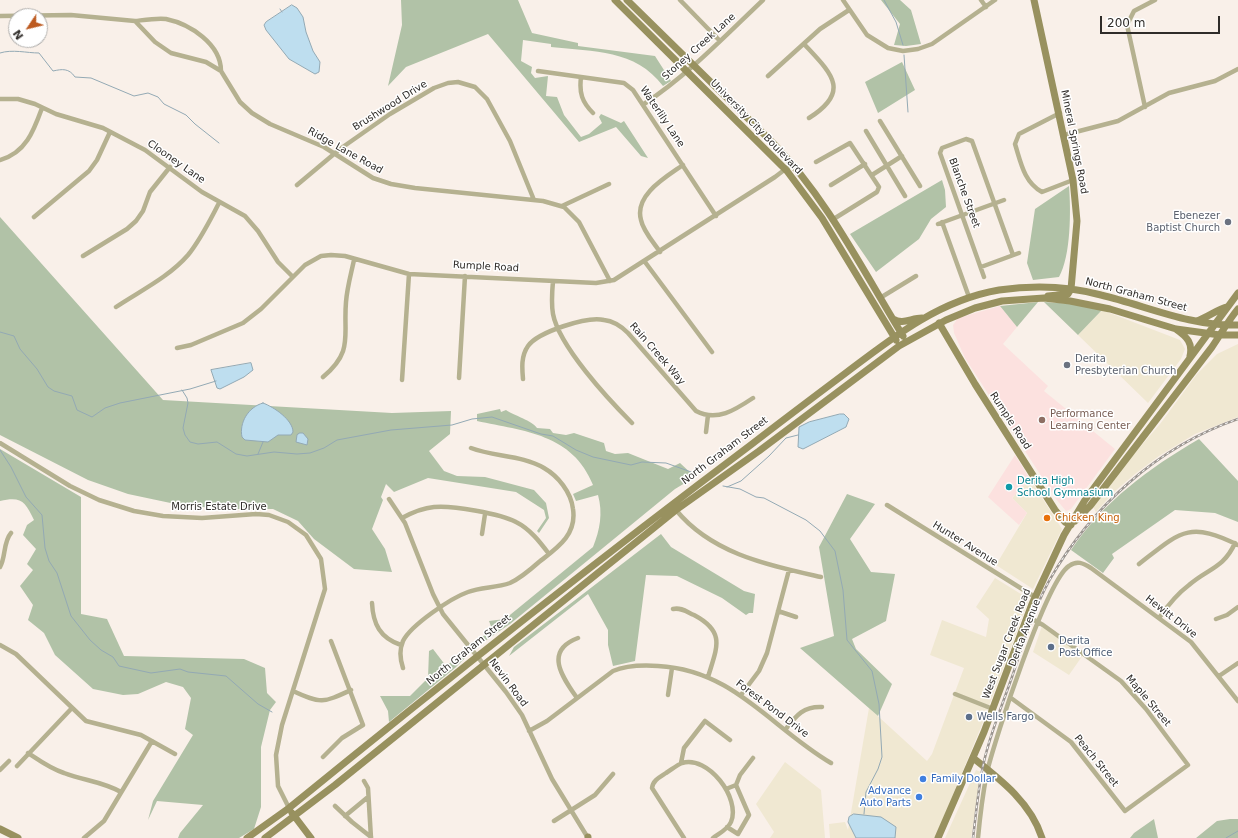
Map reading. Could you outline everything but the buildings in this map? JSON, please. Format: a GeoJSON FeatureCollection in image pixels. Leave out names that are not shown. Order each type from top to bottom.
{"type":"FeatureCollection","features":[{"type":"Feature","properties":{"kind":"main road","name":"University City Boulevard"},"geometry":{"type":"LineString","coordinates":[[615,0],[792,164],[832,220],[906,341]]}},
{"type":"Feature","properties":{"kind":"main road","name":"University City Boulevard"},"geometry":{"type":"LineString","coordinates":[[627,0],[786,170],[822,218],[899,346]]}},
{"type":"Feature","properties":{"kind":"main road","name":"Mineral Springs Road"},"geometry":{"type":"LineString","coordinates":[[1034,0],[1060,113],[1073,180],[1077,221],[1071,289]]}},
{"type":"Feature","properties":{"kind":"main road","name":"North Graham Street"},"geometry":{"type":"LineString","coordinates":[[247,838],[289,808],[476,656],[642,525],[894,337],[922,318],[969,297],[1017,288],[1071,289],[1106,296],[1163,314],[1195,322],[1214,325],[1238,325]]}},
{"type":"Feature","properties":{"kind":"main road"},"geometry":{"type":"LineString","coordinates":[[1044,298],[1051,295],[1068,294],[1071,289]]}},
{"type":"Feature","properties":{"kind":"main road","name":"West Sugar Creek Road"},"geometry":{"type":"LineString","coordinates":[[938,838],[993,709],[1035,597],[1070,525],[1085,500],[1238,293]]}},
{"type":"Feature","properties":{"kind":"main road","name":"North Graham Street"},"geometry":{"type":"LineString","coordinates":[[266,838],[676,510],[759,451],[906,341],[939,323],[962,312],[986,305],[1017,299],[1044,298],[1110,309],[1176,328],[1209,334],[1238,335]]}},
{"type":"Feature","properties":{"kind":"main road"},"geometry":{"type":"LineString","coordinates":[[1195,322],[1216,313],[1222,308],[1227,307]]}},
{"type":"Feature","properties":{"kind":"main road","name":"West Sugar Creek Road"},"geometry":{"type":"LineString","coordinates":[[1070,525],[1090,506],[1220,335],[1224,325],[1238,309]]}},
{"type":"Feature","properties":{"kind":"main road"},"geometry":{"type":"LineString","coordinates":[[893,319],[902,322],[915,318],[922,318]]}},
{"type":"Feature","properties":{"kind":"main road","name":"Rumple Road"},"geometry":{"type":"LineString","coordinates":[[939,323],[975,384],[1055,510],[1065,522],[1070,525]]}},
{"type":"Feature","properties":{"kind":"main road"},"geometry":{"type":"LineString","coordinates":[[1176,328],[1188,339],[1191,346],[1190,356]]}},
{"type":"Feature","properties":{"kind":"main road"},"geometry":{"type":"LineString","coordinates":[[1123,462],[1121,457],[1122,454],[1132,437]]}},
{"type":"Feature","properties":{"kind":"main road"},"geometry":{"type":"LineString","coordinates":[[973,758],[1023,802],[1032,816],[1042,838]]}},
{"type":"Feature","properties":{"kind":"main road"},"geometry":{"type":"LineString","coordinates":[[289,808],[311,838]]}},
{"type":"Feature","properties":{"kind":"main road"},"geometry":{"type":"LineString","coordinates":[[0,829],[18,838]]}},
{"type":"Feature","properties":{"kind":"street"},"geometry":{"type":"LineString","coordinates":[[680,0],[720,41]]}},
{"type":"Feature","properties":{"kind":"street","name":"Stoney Creek Lane"},"geometry":{"type":"LineString","coordinates":[[644,104],[667,88],[690,68],[763,0]]}},
{"type":"Feature","properties":{"kind":"street"},"geometry":{"type":"LineString","coordinates":[[843,0],[862,29],[873,40],[888,48],[903,51],[918,49],[932,44],[995,0]]}},
{"type":"Feature","properties":{"kind":"street"},"geometry":{"type":"LineString","coordinates":[[981,0],[986,7]]}},
{"type":"Feature","properties":{"kind":"street"},"geometry":{"type":"LineString","coordinates":[[1144,107],[1127,25],[1134,11],[1155,0]]}},
{"type":"Feature","properties":{"kind":"street"},"geometry":{"type":"LineString","coordinates":[[768,76],[827,24],[849,10]]}},
{"type":"Feature","properties":{"kind":"street","name":"Ridge Lane Road"},"geometry":{"type":"LineString","coordinates":[[0,16],[71,15],[135,21],[164,19],[193,29],[209,43],[216,53],[221,66],[221,71]]}},
{"type":"Feature","properties":{"kind":"street"},"geometry":{"type":"LineString","coordinates":[[148,34],[146,28],[149,20]]}},
{"type":"Feature","properties":{"kind":"street","name":"Ridge Lane Road"},"geometry":{"type":"LineString","coordinates":[[135,21],[171,53],[206,62],[221,71],[240,102],[252,113],[270,124],[302,137],[336,154],[368,175],[391,184],[534,200],[562,206]]}},
{"type":"Feature","properties":{"kind":"street"},"geometry":{"type":"LineString","coordinates":[[804,44],[828,71],[832,78],[834,87],[830,102],[809,118]]}},
{"type":"Feature","properties":{"kind":"street"},"geometry":{"type":"LineString","coordinates":[[206,62],[213,59],[216,53]]}},
{"type":"Feature","properties":{"kind":"street"},"geometry":{"type":"LineString","coordinates":[[1064,135],[1118,122],[1169,93],[1220,80],[1238,68]]}},
{"type":"Feature","properties":{"kind":"street","name":"Waterlily Lane"},"geometry":{"type":"LineString","coordinates":[[538,71],[624,83],[633,90],[644,104],[716,216]]}},
{"type":"Feature","properties":{"kind":"street"},"geometry":{"type":"LineString","coordinates":[[581,77],[580,96],[586,106],[594,114]]}},
{"type":"Feature","properties":{"kind":"street","name":"Brushwood Drive"},"geometry":{"type":"LineString","coordinates":[[296,186],[336,154],[340,148],[429,91],[448,83],[466,84],[482,92],[496,113],[522,167],[534,200]]}},
{"type":"Feature","properties":{"kind":"street","name":"Clooney Lane"},"geometry":{"type":"LineString","coordinates":[[0,99],[18,99],[110,132],[145,150],[202,192],[249,220],[278,262],[292,276]]}},
{"type":"Feature","properties":{"kind":"street"},"geometry":{"type":"LineString","coordinates":[[0,160],[16,153],[28,141],[42,108]]}},
{"type":"Feature","properties":{"kind":"street"},"geometry":{"type":"LineString","coordinates":[[1060,113],[1019,134],[1015,144],[1027,178],[1034,188],[1042,192],[1073,180]]}},
{"type":"Feature","properties":{"kind":"street"},"geometry":{"type":"LineString","coordinates":[[880,121],[920,186]]}},
{"type":"Feature","properties":{"kind":"street"},"geometry":{"type":"LineString","coordinates":[[866,131],[905,196]]}},
{"type":"Feature","properties":{"kind":"street"},"geometry":{"type":"LineString","coordinates":[[34,217],[89,171],[97,160],[110,132]]}},
{"type":"Feature","properties":{"kind":"street","name":"Blanche Street"},"geometry":{"type":"LineString","coordinates":[[984,276],[940,150],[942,148],[966,139],[972,141],[1013,255]]}},
{"type":"Feature","properties":{"kind":"street"},"geometry":{"type":"LineString","coordinates":[[816,162],[848,143],[854,146],[879,187],[877,192],[832,220]]}},
{"type":"Feature","properties":{"kind":"street"},"geometry":{"type":"LineString","coordinates":[[872,175],[902,156]]}},
{"type":"Feature","properties":{"kind":"street","name":"Rumple Road"},"geometry":{"type":"LineString","coordinates":[[177,348],[191,345],[223,333],[243,323],[261,309],[292,276],[305,265],[321,256],[338,255],[409,274],[596,283],[610,281],[645,262],[786,170],[792,164]]}},
{"type":"Feature","properties":{"kind":"street"},"geometry":{"type":"LineString","coordinates":[[832,185],[865,164]]}},
{"type":"Feature","properties":{"kind":"street"},"geometry":{"type":"LineString","coordinates":[[660,252],[641,222],[640,213],[643,202],[651,190],[660,181],[683,165]]}},
{"type":"Feature","properties":{"kind":"street"},"geometry":{"type":"LineString","coordinates":[[83,256],[127,229],[136,221],[150,192],[170,167]]}},
{"type":"Feature","properties":{"kind":"street"},"geometry":{"type":"LineString","coordinates":[[609,184],[562,206],[579,222],[610,281]]}},
{"type":"Feature","properties":{"kind":"street"},"geometry":{"type":"LineString","coordinates":[[969,297],[940,223],[1004,200]]}},
{"type":"Feature","properties":{"kind":"street"},"geometry":{"type":"LineString","coordinates":[[116,307],[164,276],[180,263],[195,245],[219,202]]}},
{"type":"Feature","properties":{"kind":"street"},"geometry":{"type":"LineString","coordinates":[[981,267],[1019,253]]}},
{"type":"Feature","properties":{"kind":"street"},"geometry":{"type":"LineString","coordinates":[[323,377],[337,363],[346,342],[346,302],[354,260]]}},
{"type":"Feature","properties":{"kind":"street"},"geometry":{"type":"LineString","coordinates":[[645,262],[712,352]]}},
{"type":"Feature","properties":{"kind":"street"},"geometry":{"type":"LineString","coordinates":[[402,380],[409,274]]}},
{"type":"Feature","properties":{"kind":"street"},"geometry":{"type":"LineString","coordinates":[[459,378],[465,276]]}},
{"type":"Feature","properties":{"kind":"street"},"geometry":{"type":"LineString","coordinates":[[880,298],[916,276]]}},
{"type":"Feature","properties":{"kind":"street"},"geometry":{"type":"LineString","coordinates":[[553,280],[551,297],[553,315],[566,346],[632,423]]}},
{"type":"Feature","properties":{"kind":"street","name":"Rain Creek Way"},"geometry":{"type":"LineString","coordinates":[[523,379],[523,356],[528,346],[536,338],[558,329],[592,319],[603,319],[615,323],[628,333],[690,406],[696,411],[708,415]]}},
{"type":"Feature","properties":{"kind":"street"},"geometry":{"type":"LineString","coordinates":[[706,432],[708,415],[716,416],[725,414],[753,398]]}},
{"type":"Feature","properties":{"kind":"street","name":"Morris Estate Drive"},"geometry":{"type":"LineString","coordinates":[[0,443],[70,486],[100,500],[127,509],[163,516],[202,518],[256,514],[269,515],[288,522],[306,535],[321,559],[325,589],[282,724],[276,755],[278,786],[289,808]]}},
{"type":"Feature","properties":{"kind":"street"},"geometry":{"type":"LineString","coordinates":[[403,668],[400,658],[401,645],[410,632],[440,608],[457,597],[468,592],[503,585],[514,581],[563,543],[570,533],[573,522],[572,502],[562,484],[549,471],[536,464],[471,448]]}},
{"type":"Feature","properties":{"kind":"street","name":"Nevin Road"},"geometry":{"type":"LineString","coordinates":[[389,499],[402,518],[440,608],[448,621],[514,704],[547,768],[588,838]]}},
{"type":"Feature","properties":{"kind":"street","name":"Hunter Avenue"},"geometry":{"type":"LineString","coordinates":[[887,505],[1035,597]]}},
{"type":"Feature","properties":{"kind":"street"},"geometry":{"type":"LineString","coordinates":[[402,518],[414,511],[437,507],[485,514],[517,522],[535,536],[549,554]]}},
{"type":"Feature","properties":{"kind":"street"},"geometry":{"type":"LineString","coordinates":[[676,510],[692,528],[719,546],[789,570],[821,577]]}},
{"type":"Feature","properties":{"kind":"street"},"geometry":{"type":"LineString","coordinates":[[482,534],[485,514]]}},
{"type":"Feature","properties":{"kind":"street"},"geometry":{"type":"LineString","coordinates":[[1139,564],[1172,539],[1186,533],[1209,532],[1236,544],[1223,562],[1189,584],[1173,600],[1159,618]]}},
{"type":"Feature","properties":{"kind":"street"},"geometry":{"type":"LineString","coordinates":[[0,567],[4,558],[7,540],[11,533]]}},
{"type":"Feature","properties":{"kind":"street","name":"Hewitt Drive"},"geometry":{"type":"LineString","coordinates":[[1079,562],[1091,568],[1191,642],[1238,701]]}},
{"type":"Feature","properties":{"kind":"street","name":"Derita Avenue"},"geometry":{"type":"LineString","coordinates":[[978,838],[988,770],[1011,698],[1038,622],[1062,573],[1069,566],[1079,562]]}},
{"type":"Feature","properties":{"kind":"street"},"geometry":{"type":"LineString","coordinates":[[741,696],[763,662],[789,570]]}},
{"type":"Feature","properties":{"kind":"street"},"geometry":{"type":"LineString","coordinates":[[372,603],[377,627],[386,638],[401,645]]}},
{"type":"Feature","properties":{"kind":"street"},"geometry":{"type":"LineString","coordinates":[[1216,619],[1227,615],[1238,607]]}},
{"type":"Feature","properties":{"kind":"street"},"geometry":{"type":"LineString","coordinates":[[673,609],[684,610],[706,621],[714,632],[716,648],[708,677]]}},
{"type":"Feature","properties":{"kind":"street"},"geometry":{"type":"LineString","coordinates":[[778,611],[796,617]]}},
{"type":"Feature","properties":{"kind":"street","name":"Maple Street"},"geometry":{"type":"LineString","coordinates":[[1027,616],[1038,622],[1121,681],[1146,709],[1188,766],[1125,811]]}},
{"type":"Feature","properties":{"kind":"street"},"geometry":{"type":"LineString","coordinates":[[577,698],[562,677],[558,661],[560,652],[565,644],[578,638]]}},
{"type":"Feature","properties":{"kind":"street"},"geometry":{"type":"LineString","coordinates":[[323,757],[342,738],[363,725],[351,690],[331,641]]}},
{"type":"Feature","properties":{"kind":"street"},"geometry":{"type":"LineString","coordinates":[[0,645],[16,654],[71,709],[86,721],[134,732],[175,754]]}},
{"type":"Feature","properties":{"kind":"street"},"geometry":{"type":"LineString","coordinates":[[1219,676],[1238,663]]}},
{"type":"Feature","properties":{"kind":"street","name":"Forest Pond Drive"},"geometry":{"type":"LineString","coordinates":[[529,731],[546,721],[609,674],[622,668],[644,665],[672,668],[708,677],[741,696],[830,762]]}},
{"type":"Feature","properties":{"kind":"street"},"geometry":{"type":"LineString","coordinates":[[668,695],[672,668]]}},
{"type":"Feature","properties":{"kind":"street"},"geometry":{"type":"LineString","coordinates":[[293,691],[320,702],[327,701],[351,690]]}},
{"type":"Feature","properties":{"kind":"street"},"geometry":{"type":"LineString","coordinates":[[955,694],[993,709]]}},
{"type":"Feature","properties":{"kind":"street","name":"Peach Street"},"geometry":{"type":"LineString","coordinates":[[1011,698],[1071,742],[1125,811]]}},
{"type":"Feature","properties":{"kind":"street"},"geometry":{"type":"LineString","coordinates":[[785,730],[800,711],[809,707],[822,707]]}},
{"type":"Feature","properties":{"kind":"street"},"geometry":{"type":"LineString","coordinates":[[17,766],[71,709]]}},
{"type":"Feature","properties":{"kind":"street"},"geometry":{"type":"LineString","coordinates":[[681,763],[684,748],[705,721],[730,740]]}},
{"type":"Feature","properties":{"kind":"street"},"geometry":{"type":"LineString","coordinates":[[84,838],[104,820],[152,741]]}},
{"type":"Feature","properties":{"kind":"street"},"geometry":{"type":"LineString","coordinates":[[28,753],[48,767],[65,774],[101,782],[121,792]]}},
{"type":"Feature","properties":{"kind":"street"},"geometry":{"type":"LineString","coordinates":[[727,827],[738,834],[749,815],[736,785],[740,775],[752,758]]}},
{"type":"Feature","properties":{"kind":"street"},"geometry":{"type":"LineString","coordinates":[[0,770],[9,761]]}},
{"type":"Feature","properties":{"kind":"street"},"geometry":{"type":"LineString","coordinates":[[684,838],[652,788],[655,781],[681,763],[688,762],[705,767],[713,773],[726,788],[732,810],[732,820],[727,827],[715,837]]}},
{"type":"Feature","properties":{"kind":"street"},"geometry":{"type":"LineString","coordinates":[[554,821],[595,795],[612,774]]}},
{"type":"Feature","properties":{"kind":"street"},"geometry":{"type":"LineString","coordinates":[[364,781],[368,788],[371,837]]}},
{"type":"Feature","properties":{"kind":"street"},"geometry":{"type":"LineString","coordinates":[[726,788],[736,785]]}},
{"type":"Feature","properties":{"kind":"street"},"geometry":{"type":"LineString","coordinates":[[346,816],[368,798]]}},
{"type":"Feature","properties":{"kind":"street"},"geometry":{"type":"LineString","coordinates":[[336,806],[371,837]]}},
{"type":"Feature","properties":{"kind":"shaded area","name":"Performance Learning Center"},"geometry":{"type":"Polygon","coordinates":[[[1000,306],[1017,327],[1003,344],[1048,386],[1044,391],[1115,449],[1071,509],[1066,511],[1056,499],[965,358],[954,333],[953,325],[958,318],[1000,306]]]}},
{"type":"Feature","properties":{"kind":"shaded area"},"geometry":{"type":"Polygon","coordinates":[[[1102,310],[1180,340],[1185,349],[1181,359],[1148,403],[1078,335],[1102,310]]]}},
{"type":"Feature","properties":{"kind":"shaded area"},"geometry":{"type":"Polygon","coordinates":[[[1238,344],[1238,417],[1195,434],[1159,456],[1114,492],[1096,512],[1093,507],[1128,461],[1160,424],[1197,374],[1217,354],[1238,344]]]}},
{"type":"Feature","properties":{"kind":"shaded area"},"geometry":{"type":"Polygon","coordinates":[[[1015,455],[1030,479],[1012,498],[1027,513],[1019,525],[988,497],[1015,455]]]}},
{"type":"Feature","properties":{"kind":"shaded area"},"geometry":{"type":"Polygon","coordinates":[[[1030,479],[1062,529],[1033,589],[996,565],[1027,513],[1012,498],[1030,479]]]}},
{"type":"Feature","properties":{"kind":"shaded area"},"geometry":{"type":"Polygon","coordinates":[[[995,578],[1029,599],[981,727],[935,838],[830,838],[829,824],[845,822],[848,830],[869,708],[927,761],[932,754],[964,668],[930,655],[942,620],[986,637],[989,619],[976,607],[995,578]]]}},
{"type":"Feature","properties":{"kind":"shaded area"},"geometry":{"type":"Polygon","coordinates":[[[1042,626],[1083,655],[1069,675],[1033,652],[1042,626]]]}},
{"type":"Feature","properties":{"kind":"shaded area"},"geometry":{"type":"Polygon","coordinates":[[[785,762],[821,790],[825,838],[770,838],[774,832],[756,804],[785,762]]]}},
{"type":"Feature","properties":{"kind":"shaded area"},"geometry":{"type":"Polygon","coordinates":[[[976,770],[981,772],[971,838],[945,838],[976,770]]]}},
{"type":"Feature","properties":{"kind":"green space"},"geometry":{"type":"Polygon","coordinates":[[[401,0],[518,0],[532,33],[578,43],[578,46],[655,56],[671,81],[663,86],[652,74],[640,65],[613,54],[551,47],[551,44],[523,40],[521,61],[532,67],[531,73],[535,78],[548,76],[546,96],[557,97],[564,115],[581,137],[589,134],[602,123],[599,117],[601,114],[621,123],[624,121],[648,158],[641,156],[616,127],[579,142],[488,34],[406,67],[388,86],[402,25],[401,0]]]}},
{"type":"Feature","properties":{"kind":"green space"},"geometry":{"type":"Polygon","coordinates":[[[881,0],[900,0],[911,10],[921,44],[906,46],[894,45],[900,24],[881,0]]]}},
{"type":"Feature","properties":{"kind":"green space"},"geometry":{"type":"Polygon","coordinates":[[[902,62],[915,90],[878,113],[865,82],[902,62]]]}},
{"type":"Feature","properties":{"kind":"green space"},"geometry":{"type":"Polygon","coordinates":[[[942,180],[945,190],[946,207],[931,219],[919,239],[876,272],[850,234],[942,180]]]}},
{"type":"Feature","properties":{"kind":"green space"},"geometry":{"type":"Polygon","coordinates":[[[1069,186],[1069,233],[1063,268],[1059,277],[1033,280],[1027,263],[1035,209],[1069,186]]]}},
{"type":"Feature","properties":{"kind":"green space"},"geometry":{"type":"Polygon","coordinates":[[[0,217],[163,400],[392,413],[451,411],[450,434],[429,451],[444,471],[457,476],[485,477],[534,490],[546,503],[549,518],[539,533],[537,531],[546,518],[544,510],[516,492],[428,478],[394,492],[386,484],[381,497],[383,500],[372,529],[385,549],[392,572],[354,569],[314,539],[298,521],[273,509],[225,509],[180,505],[128,494],[88,480],[0,435],[0,217]]]}},
{"type":"Feature","properties":{"kind":"green space"},"geometry":{"type":"Polygon","coordinates":[[[1038,302],[1017,327],[1000,306],[1038,302]]]}},
{"type":"Feature","properties":{"kind":"green space"},"geometry":{"type":"Polygon","coordinates":[[[1044,302],[1075,304],[1102,310],[1078,335],[1044,302]]]}},
{"type":"Feature","properties":{"kind":"green space"},"geometry":{"type":"Polygon","coordinates":[[[500,409],[501,412],[506,410],[535,425],[537,428],[550,429],[553,433],[566,435],[574,433],[604,443],[606,451],[615,454],[628,453],[668,469],[680,463],[695,477],[675,489],[510,624],[482,643],[475,643],[492,629],[489,621],[505,619],[593,547],[600,521],[600,502],[598,495],[576,501],[573,494],[593,485],[584,468],[573,455],[560,445],[529,432],[477,421],[477,414],[500,409]]]}},
{"type":"Feature","properties":{"kind":"green space"},"geometry":{"type":"Polygon","coordinates":[[[1199,439],[1238,481],[1238,522],[1215,513],[1175,510],[1112,554],[1114,558],[1103,573],[1071,550],[1097,516],[1128,487],[1162,462],[1199,439]]]}},
{"type":"Feature","properties":{"kind":"green space"},"geometry":{"type":"Polygon","coordinates":[[[0,449],[81,497],[81,614],[107,619],[124,656],[244,659],[265,668],[267,693],[276,702],[270,710],[261,747],[261,807],[254,829],[239,838],[178,838],[180,833],[203,805],[157,801],[148,820],[153,801],[193,735],[185,729],[191,698],[183,687],[166,682],[138,694],[123,695],[93,689],[55,655],[44,633],[28,620],[33,605],[20,586],[33,570],[27,564],[36,549],[23,535],[27,525],[34,520],[22,502],[13,499],[0,501],[0,449]]]}},
{"type":"Feature","properties":{"kind":"green space"},"geometry":{"type":"Polygon","coordinates":[[[847,494],[875,504],[850,539],[871,572],[895,574],[886,621],[852,639],[856,649],[892,684],[878,716],[800,648],[834,636],[819,547],[847,494]]]}},
{"type":"Feature","properties":{"kind":"green space"},"geometry":{"type":"Polygon","coordinates":[[[661,534],[671,547],[744,591],[755,594],[753,613],[746,615],[722,598],[677,576],[646,575],[635,661],[613,666],[608,645],[608,630],[588,594],[509,656],[514,647],[661,534]]]}},
{"type":"Feature","properties":{"kind":"green space"},"geometry":{"type":"Polygon","coordinates":[[[433,649],[446,666],[465,651],[465,658],[455,668],[389,722],[388,711],[380,696],[410,696],[428,678],[429,651],[433,649]]]}},
{"type":"Feature","properties":{"kind":"green space"},"geometry":{"type":"Polygon","coordinates":[[[1154,819],[1158,838],[1130,838],[1134,833],[1154,819]]]}},
{"type":"Feature","properties":{"kind":"green space"},"geometry":{"type":"Polygon","coordinates":[[[1238,819],[1238,838],[1196,838],[1217,821],[1238,819]]]}},
{"type":"Feature","properties":{"kind":"water"},"geometry":{"type":"Polygon","coordinates":[[[292,5],[297,8],[303,17],[306,32],[313,51],[320,62],[319,72],[315,74],[289,59],[266,30],[264,25],[266,22],[292,5]]]}},
{"type":"Feature","properties":{"kind":"water"},"geometry":{"type":"Polygon","coordinates":[[[251,363],[253,370],[244,377],[220,389],[217,388],[211,370],[251,363]]]}},
{"type":"Feature","properties":{"kind":"water"},"geometry":{"type":"Polygon","coordinates":[[[263,403],[282,414],[290,423],[293,432],[291,435],[278,435],[268,442],[245,440],[242,437],[242,426],[246,416],[253,408],[263,403]]]}},
{"type":"Feature","properties":{"kind":"water"},"geometry":{"type":"Polygon","coordinates":[[[844,414],[849,419],[846,427],[803,449],[798,447],[799,427],[809,422],[844,414]]]}},
{"type":"Feature","properties":{"kind":"water"},"geometry":{"type":"Polygon","coordinates":[[[303,433],[308,439],[307,445],[296,442],[297,435],[303,433]]]}},
{"type":"Feature","properties":{"kind":"water"},"geometry":{"type":"Polygon","coordinates":[[[854,814],[881,817],[896,827],[895,838],[856,838],[848,822],[849,817],[854,814]]]}},
{"type":"Feature","properties":{"kind":"waterway"},"geometry":{"type":"LineString","coordinates":[[884,0],[896,22],[903,45]]}},
{"type":"Feature","properties":{"kind":"waterway"},"geometry":{"type":"LineString","coordinates":[[0,53],[14,51],[39,53],[53,71],[68,71],[75,77],[91,78],[134,96],[148,93],[158,97],[164,104],[186,115],[219,143]]}},
{"type":"Feature","properties":{"kind":"waterway"},"geometry":{"type":"LineString","coordinates":[[904,55],[908,112]]}},
{"type":"Feature","properties":{"kind":"waterway"},"geometry":{"type":"LineString","coordinates":[[0,332],[14,336],[20,349],[37,369],[48,387],[54,391],[72,396],[77,410],[92,417],[105,408],[120,403],[190,389],[216,381]]}},
{"type":"Feature","properties":{"kind":"waterway"},"geometry":{"type":"LineString","coordinates":[[182,390],[188,403],[183,428],[185,435],[190,442],[198,444],[217,442],[236,454],[247,456],[274,452],[297,454],[310,453],[324,448],[337,440],[391,430],[452,425],[472,419],[492,417],[541,434],[553,436],[576,450],[593,457],[631,465],[642,462],[666,463],[694,473]]}},
{"type":"Feature","properties":{"kind":"waterway"},"geometry":{"type":"LineString","coordinates":[[727,487],[741,481],[769,456],[786,438],[798,435]]}},
{"type":"Feature","properties":{"kind":"waterway"},"geometry":{"type":"LineString","coordinates":[[258,454],[263,442]]}},
{"type":"Feature","properties":{"kind":"waterway"},"geometry":{"type":"LineString","coordinates":[[0,450],[11,467],[26,497],[42,515],[45,548],[49,561],[57,573],[71,616],[90,640],[101,650],[113,657],[119,666],[151,673],[180,669],[188,672],[226,676],[258,704],[272,712]]}},
{"type":"Feature","properties":{"kind":"waterway"},"geometry":{"type":"LineString","coordinates":[[723,486],[740,489],[756,497],[764,498],[806,520],[820,531],[835,551],[843,590],[847,640],[872,671],[879,704],[882,757],[878,769],[866,792],[864,814]]}},
{"type":"Feature","properties":{"kind":"waterway"},"geometry":{"type":"LineString","coordinates":[[1226,838],[1238,831]]}},
{"type":"Feature","properties":{"kind":"railway"},"geometry":{"type":"LineString","coordinates":[[973,838],[981,775],[992,732],[1038,604],[1049,581],[1066,554],[1085,528],[1106,505],[1129,483],[1154,463],[1180,446],[1208,431],[1238,419]]}},
{"type":"Feature","properties":{"kind":"place","name":"Ebenezer Baptist Church"},"geometry":{"type":"Point","coordinates":[1228,222]}},
{"type":"Feature","properties":{"kind":"place","name":"Derita Presbyterian Church"},"geometry":{"type":"Point","coordinates":[1067,365]}},
{"type":"Feature","properties":{"kind":"place","name":"Performance Learning Center"},"geometry":{"type":"Point","coordinates":[1042,420]}},
{"type":"Feature","properties":{"kind":"place","name":"Derita High School Gymnasium"},"geometry":{"type":"Point","coordinates":[1009,487]}},
{"type":"Feature","properties":{"kind":"place","name":"Chicken King"},"geometry":{"type":"Point","coordinates":[1047,518]}},
{"type":"Feature","properties":{"kind":"place","name":"Derita Post Office"},"geometry":{"type":"Point","coordinates":[1051,647]}},
{"type":"Feature","properties":{"kind":"place","name":"Wells Fargo"},"geometry":{"type":"Point","coordinates":[969,717]}},
{"type":"Feature","properties":{"kind":"place","name":"Family Dollar"},"geometry":{"type":"Point","coordinates":[923,779]}},
{"type":"Feature","properties":{"kind":"place","name":"Advance Auto Parts"},"geometry":{"type":"Point","coordinates":[919,797]}}]}
